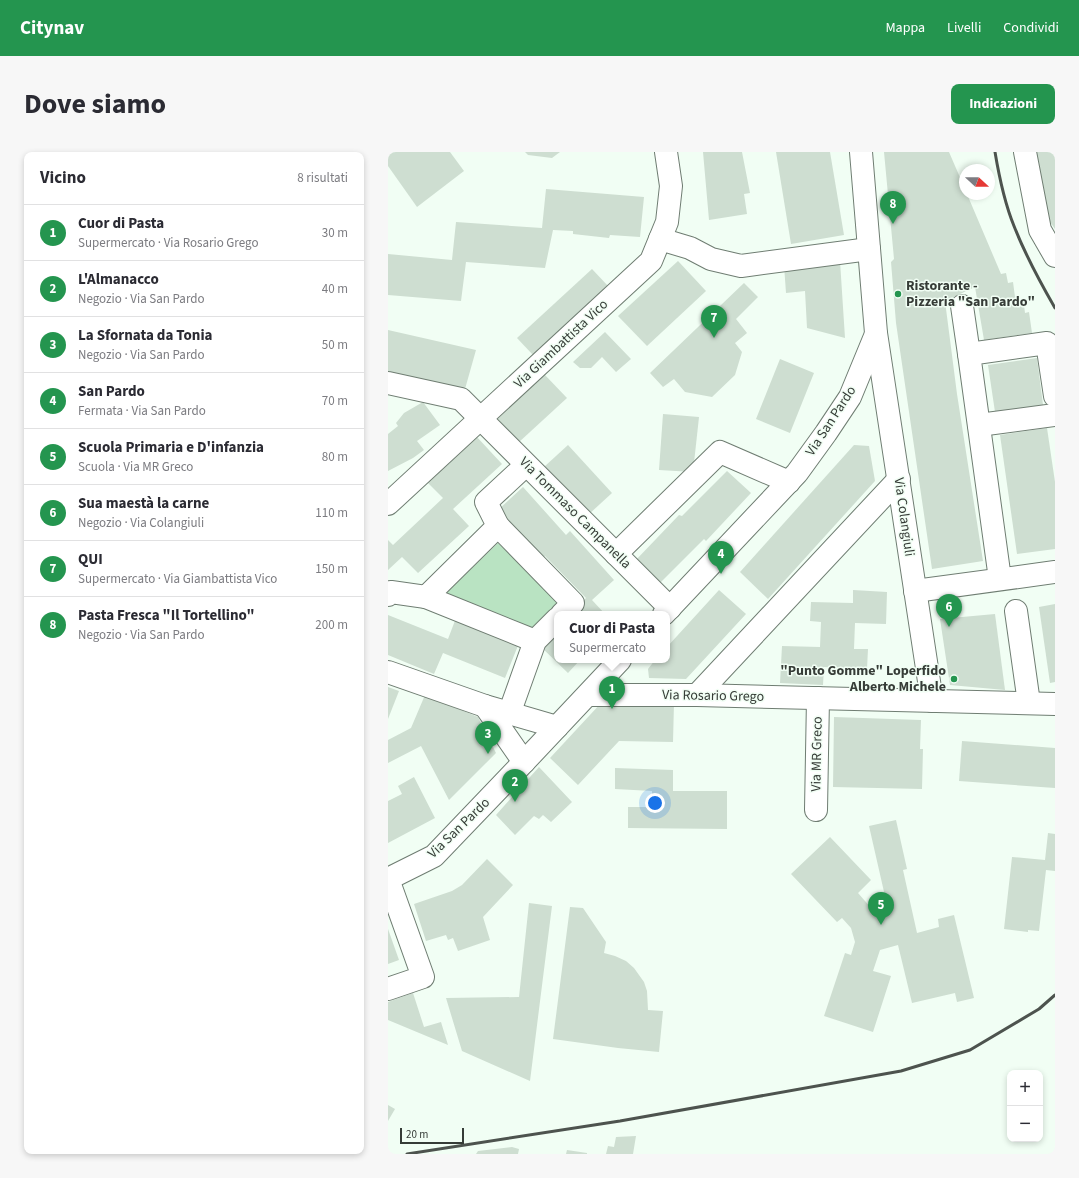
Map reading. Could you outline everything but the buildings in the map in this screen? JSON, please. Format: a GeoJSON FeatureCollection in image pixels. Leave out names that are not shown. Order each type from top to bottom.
{"type":"FeatureCollection","features":[{"type":"Feature","properties":{"kind":"street","name":"Via Giambattista Vico"},"geometry":{"type":"LineString","coordinates":[[388,504],[651,261],[667,222],[672,186],[666,152]]}},
{"type":"Feature","properties":{"kind":"street","name":"Via San Pardo"},"geometry":{"type":"LineString","coordinates":[[667,611],[797,473],[826,434],[850,397],[876,333],[861,152]]}},
{"type":"Feature","properties":{"kind":"street"},"geometry":{"type":"LineString","coordinates":[[1025,152],[1040,230],[1055,256]]}},
{"type":"Feature","properties":{"kind":"street"},"geometry":{"type":"LineString","coordinates":[[660,239],[690,248],[711,259],[741,266],[869,249]]}},
{"type":"Feature","properties":{"kind":"street"},"geometry":{"type":"LineString","coordinates":[[962,306],[1000,579]]}},
{"type":"Feature","properties":{"kind":"street","name":"Via Colangiuli"},"geometry":{"type":"LineString","coordinates":[[876,333],[932,701]]}},
{"type":"Feature","properties":{"kind":"street"},"geometry":{"type":"LineString","coordinates":[[969,354],[1047,342],[1055,396]]}},
{"type":"Feature","properties":{"kind":"street","name":"Via Tommaso Campanella"},"geometry":{"type":"LineString","coordinates":[[388,383],[461,399],[616,554],[667,611]]}},
{"type":"Feature","properties":{"kind":"street"},"geometry":{"type":"LineString","coordinates":[[979,425],[1055,415]]}},
{"type":"Feature","properties":{"kind":"street"},"geometry":{"type":"LineString","coordinates":[[616,554],[720,452],[789,482]]}},
{"type":"Feature","properties":{"kind":"street"},"geometry":{"type":"LineString","coordinates":[[526,465],[486,502],[498,526],[574,603],[565,611]]}},
{"type":"Feature","properties":{"kind":"street"},"geometry":{"type":"LineString","coordinates":[[697,695],[899,479]]}},
{"type":"Feature","properties":{"kind":"street"},"geometry":{"type":"LineString","coordinates":[[426,597],[498,526]]}},
{"type":"Feature","properties":{"kind":"street"},"geometry":{"type":"LineString","coordinates":[[915,591],[1055,572]]}},
{"type":"Feature","properties":{"kind":"street"},"geometry":{"type":"LineString","coordinates":[[388,595],[391,592],[426,597],[535,641]]}},
{"type":"Feature","properties":{"kind":"street"},"geometry":{"type":"LineString","coordinates":[[1016,611],[1029,703]]}},
{"type":"Feature","properties":{"kind":"street"},"geometry":{"type":"LineString","coordinates":[[509,714],[535,641],[554,622]]}},
{"type":"Feature","properties":{"kind":"street","name":"Via San Pardo"},"geometry":{"type":"LineString","coordinates":[[388,879],[434,856],[617,663]]}},
{"type":"Feature","properties":{"kind":"street"},"geometry":{"type":"LineString","coordinates":[[388,672],[509,714],[556,727]]}},
{"type":"Feature","properties":{"kind":"street","name":"Via Rosario Grego"},"geometry":{"type":"LineString","coordinates":[[588,695],[697,695],[1055,704]]}},
{"type":"Feature","properties":{"kind":"street","name":"Via MR Greco"},"geometry":{"type":"LineString","coordinates":[[816,810],[818,698]]}},
{"type":"Feature","properties":{"kind":"street"},"geometry":{"type":"LineString","coordinates":[[485,706],[524,762]]}},
{"type":"Feature","properties":{"kind":"street"},"geometry":{"type":"LineString","coordinates":[[388,879],[423,977],[388,989]]}},
{"type":"Feature","properties":{"kind":"green space"},"geometry":{"type":"Polygon","coordinates":[[[498,543],[560,604],[532,631],[443,596],[498,543]]]}},
{"type":"Feature","properties":{"kind":"railway"},"geometry":{"type":"LineString","coordinates":[[995,152],[998,171],[1014,226],[1033,268],[1055,308]]}},
{"type":"Feature","properties":{"kind":"railway"},"geometry":{"type":"LineString","coordinates":[[407,1154],[620,1121],[901,1071],[970,1050],[1039,1009],[1055,995]]}},
{"type":"Feature","properties":{"kind":"place","name":"Pasta Fresca \"Il Tortellino\""},"geometry":{"type":"Point","coordinates":[893,224]}},
{"type":"Feature","properties":{"kind":"place","name":"Ristorante - Pizzeria \"San Pardo\""},"geometry":{"type":"Point","coordinates":[898,294]}},
{"type":"Feature","properties":{"kind":"place","name":"QUI"},"geometry":{"type":"Point","coordinates":[714,338]}},
{"type":"Feature","properties":{"kind":"place","name":"San Pardo"},"geometry":{"type":"Point","coordinates":[721,574]}},
{"type":"Feature","properties":{"kind":"place","name":"Sua maestà la carne"},"geometry":{"type":"Point","coordinates":[949,627]}},
{"type":"Feature","properties":{"kind":"place","name":"\"Punto Gomme\" Loperfido Alberto Michele"},"geometry":{"type":"Point","coordinates":[954,679]}},
{"type":"Feature","properties":{"kind":"place","name":"Cuor di Pasta"},"geometry":{"type":"Point","coordinates":[612,709]}},
{"type":"Feature","properties":{"kind":"place","name":"La Sfornata da Tonia"},"geometry":{"type":"Point","coordinates":[488,754]}},
{"type":"Feature","properties":{"kind":"place","name":"L'Almanacco"},"geometry":{"type":"Point","coordinates":[515,802]}},
{"type":"Feature","properties":{"kind":"place","name":"Scuola Primaria e D'infanzia"},"geometry":{"type":"Point","coordinates":[881,925]}}]}
